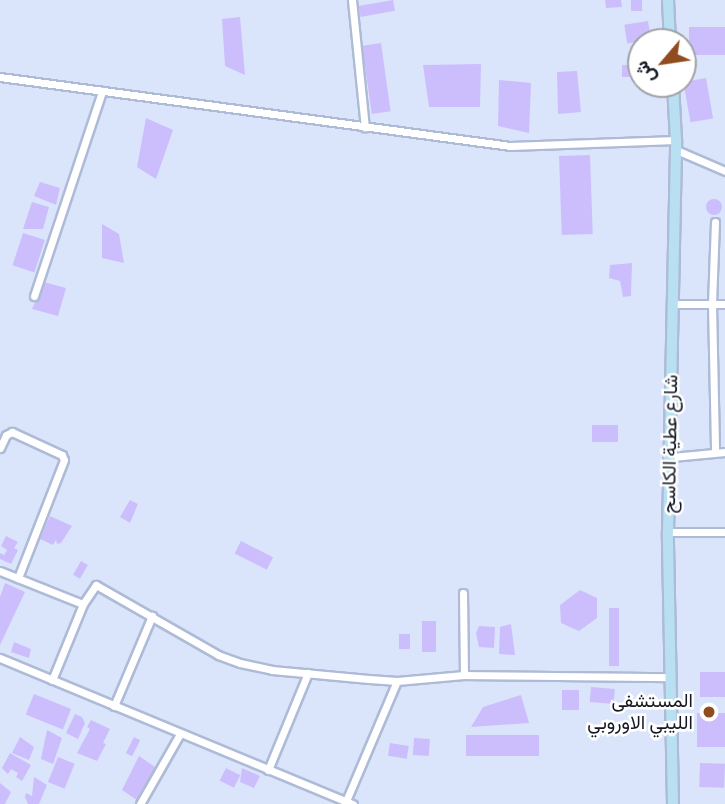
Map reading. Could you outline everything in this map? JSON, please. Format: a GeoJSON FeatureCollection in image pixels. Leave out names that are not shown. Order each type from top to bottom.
{"type":"FeatureCollection","features":[{"type":"Feature","properties":{"kind":"street"},"geometry":{"type":"LineString","coordinates":[[352,0],[365,127]]}},
{"type":"Feature","properties":{"kind":"street"},"geometry":{"type":"LineString","coordinates":[[668,0],[669,28]]}},
{"type":"Feature","properties":{"kind":"street"},"geometry":{"type":"LineString","coordinates":[[0,77],[510,146],[675,145],[725,170]]}},
{"type":"Feature","properties":{"kind":"street"},"geometry":{"type":"LineString","coordinates":[[34,296],[102,91]]}},
{"type":"Feature","properties":{"kind":"street","name":"شارع عطية الكاسح"},"geometry":{"type":"LineString","coordinates":[[673,98],[672,457],[668,532],[673,804]]}},
{"type":"Feature","properties":{"kind":"street"},"geometry":{"type":"LineString","coordinates":[[715,222],[712,304],[715,452]]}},
{"type":"Feature","properties":{"kind":"street"},"geometry":{"type":"LineString","coordinates":[[672,304],[725,304]]}},
{"type":"Feature","properties":{"kind":"street"},"geometry":{"type":"LineString","coordinates":[[714,394],[725,394]]}},
{"type":"Feature","properties":{"kind":"street"},"geometry":{"type":"LineString","coordinates":[[0,448],[6,435],[12,432],[62,455],[64,460],[18,578]]}},
{"type":"Feature","properties":{"kind":"street"},"geometry":{"type":"LineString","coordinates":[[672,457],[725,452]]}},
{"type":"Feature","properties":{"kind":"street"},"geometry":{"type":"LineString","coordinates":[[668,532],[725,532]]}},
{"type":"Feature","properties":{"kind":"street"},"geometry":{"type":"LineString","coordinates":[[0,571],[83,604]]}},
{"type":"Feature","properties":{"kind":"street"},"geometry":{"type":"LineString","coordinates":[[52,680],[83,604],[90,590],[99,585],[218,654],[240,663],[308,673],[397,681],[464,675],[671,677]]}},
{"type":"Feature","properties":{"kind":"street"},"geometry":{"type":"LineString","coordinates":[[463,593],[464,675]]}},
{"type":"Feature","properties":{"kind":"street"},"geometry":{"type":"LineString","coordinates":[[114,706],[152,616]]}},
{"type":"Feature","properties":{"kind":"street"},"geometry":{"type":"LineString","coordinates":[[1,661],[349,803],[397,681]]}},
{"type":"Feature","properties":{"kind":"street"},"geometry":{"type":"LineString","coordinates":[[268,770],[308,673]]}},
{"type":"Feature","properties":{"kind":"street"},"geometry":{"type":"LineString","coordinates":[[140,804],[180,734]]}},
{"type":"Feature","properties":{"kind":"building"},"geometry":{"type":"Polygon","coordinates":[[[393,0],[395,11],[360,17],[359,6],[393,0]]]}},
{"type":"Feature","properties":{"kind":"building"},"geometry":{"type":"Polygon","coordinates":[[[605,0],[621,0],[622,7],[606,8],[605,0]]]}},
{"type":"Feature","properties":{"kind":"building"},"geometry":{"type":"Polygon","coordinates":[[[631,0],[642,0],[642,11],[631,11],[631,0]]]}},
{"type":"Feature","properties":{"kind":"building"},"geometry":{"type":"Polygon","coordinates":[[[240,17],[245,75],[225,66],[222,19],[240,17]]]}},
{"type":"Feature","properties":{"kind":"building"},"geometry":{"type":"Polygon","coordinates":[[[648,21],[649,28],[627,28],[627,42],[624,25],[648,21]]]}},
{"type":"Feature","properties":{"kind":"building"},"geometry":{"type":"Polygon","coordinates":[[[689,27],[725,27],[725,55],[697,55],[697,28],[689,27]]]}},
{"type":"Feature","properties":{"kind":"building"},"geometry":{"type":"Polygon","coordinates":[[[381,43],[391,111],[372,114],[362,46],[381,43]]]}},
{"type":"Feature","properties":{"kind":"building"},"geometry":{"type":"Polygon","coordinates":[[[481,64],[480,107],[429,107],[423,65],[481,64]]]}},
{"type":"Feature","properties":{"kind":"building"},"geometry":{"type":"Polygon","coordinates":[[[622,65],[627,65],[627,77],[622,77],[622,65]]]}},
{"type":"Feature","properties":{"kind":"building"},"geometry":{"type":"Polygon","coordinates":[[[577,71],[581,112],[558,114],[557,72],[577,71]]]}},
{"type":"Feature","properties":{"kind":"building"},"geometry":{"type":"Polygon","coordinates":[[[706,78],[713,118],[690,122],[686,98],[697,98],[697,80],[706,78]]]}},
{"type":"Feature","properties":{"kind":"building"},"geometry":{"type":"Polygon","coordinates":[[[499,80],[531,83],[529,133],[498,126],[499,80]]]}},
{"type":"Feature","properties":{"kind":"building"},"geometry":{"type":"Polygon","coordinates":[[[146,118],[173,130],[156,179],[137,167],[146,118]]]}},
{"type":"Feature","properties":{"kind":"building"},"geometry":{"type":"Polygon","coordinates":[[[590,155],[593,234],[562,235],[559,156],[590,155]]]}},
{"type":"Feature","properties":{"kind":"building"},"geometry":{"type":"Polygon","coordinates":[[[40,182],[60,188],[56,205],[34,196],[40,182]]]}},
{"type":"Feature","properties":{"kind":"building"},"geometry":{"type":"Polygon","coordinates":[[[714,199],[722,207],[714,215],[706,207],[714,199]]]}},
{"type":"Feature","properties":{"kind":"building"},"geometry":{"type":"Polygon","coordinates":[[[32,202],[49,207],[43,229],[23,229],[32,202]]]}},
{"type":"Feature","properties":{"kind":"building"},"geometry":{"type":"Polygon","coordinates":[[[102,224],[119,234],[124,263],[102,258],[102,224]]]}},
{"type":"Feature","properties":{"kind":"building"},"geometry":{"type":"Polygon","coordinates":[[[23,233],[45,240],[34,272],[12,265],[23,233]]]}},
{"type":"Feature","properties":{"kind":"building"},"geometry":{"type":"Polygon","coordinates":[[[632,263],[631,296],[623,297],[620,281],[609,278],[610,265],[632,263]]]}},
{"type":"Feature","properties":{"kind":"building"},"geometry":{"type":"Polygon","coordinates":[[[44,282],[66,288],[58,316],[32,309],[44,282]]]}},
{"type":"Feature","properties":{"kind":"building"},"geometry":{"type":"Polygon","coordinates":[[[592,425],[618,425],[618,442],[592,442],[592,425]]]}},
{"type":"Feature","properties":{"kind":"building"},"geometry":{"type":"Polygon","coordinates":[[[130,500],[138,504],[130,523],[120,517],[130,500]]]}},
{"type":"Feature","properties":{"kind":"building"},"geometry":{"type":"Polygon","coordinates":[[[50,516],[72,526],[61,543],[57,544],[56,540],[53,545],[40,539],[50,516]]]}},
{"type":"Feature","properties":{"kind":"building"},"geometry":{"type":"Polygon","coordinates":[[[6,536],[18,542],[14,548],[18,550],[11,564],[0,559],[0,553],[4,555],[7,550],[1,546],[6,536]]]}},
{"type":"Feature","properties":{"kind":"building"},"geometry":{"type":"Polygon","coordinates":[[[241,541],[273,557],[267,570],[235,553],[241,541]]]}},
{"type":"Feature","properties":{"kind":"building"},"geometry":{"type":"Polygon","coordinates":[[[81,561],[88,565],[80,579],[73,575],[81,561]]]}},
{"type":"Feature","properties":{"kind":"building"},"geometry":{"type":"Polygon","coordinates":[[[5,583],[25,592],[0,645],[0,597],[5,583]]]}},
{"type":"Feature","properties":{"kind":"building"},"geometry":{"type":"Polygon","coordinates":[[[580,590],[597,598],[597,618],[579,631],[561,623],[560,605],[580,590]]]}},
{"type":"Feature","properties":{"kind":"building"},"geometry":{"type":"Polygon","coordinates":[[[609,608],[619,608],[619,666],[609,666],[609,608]]]}},
{"type":"Feature","properties":{"kind":"building"},"geometry":{"type":"Polygon","coordinates":[[[422,621],[436,621],[436,652],[422,652],[422,621]]]}},
{"type":"Feature","properties":{"kind":"building"},"geometry":{"type":"Polygon","coordinates":[[[511,624],[515,655],[499,654],[500,627],[511,624]]]}},
{"type":"Feature","properties":{"kind":"building"},"geometry":{"type":"Polygon","coordinates":[[[479,626],[495,627],[494,648],[479,647],[476,633],[479,626]]]}},
{"type":"Feature","properties":{"kind":"building"},"geometry":{"type":"Polygon","coordinates":[[[399,634],[410,634],[410,649],[399,649],[399,634]]]}},
{"type":"Feature","properties":{"kind":"building"},"geometry":{"type":"Polygon","coordinates":[[[14,642],[31,649],[29,658],[11,652],[14,642]]]}},
{"type":"Feature","properties":{"kind":"building"},"geometry":{"type":"Polygon","coordinates":[[[700,672],[725,672],[725,697],[700,697],[700,672]]]}},
{"type":"Feature","properties":{"kind":"building"},"geometry":{"type":"Polygon","coordinates":[[[591,687],[615,689],[614,704],[590,702],[591,687]]]}},
{"type":"Feature","properties":{"kind":"building"},"geometry":{"type":"Polygon","coordinates":[[[562,690],[579,690],[579,710],[562,710],[562,690]]]}},
{"type":"Feature","properties":{"kind":"building"},"geometry":{"type":"Polygon","coordinates":[[[34,694],[71,709],[63,729],[26,714],[34,694]]]}},
{"type":"Feature","properties":{"kind":"building"},"geometry":{"type":"Polygon","coordinates":[[[521,695],[529,723],[471,727],[483,707],[521,695]]]}},
{"type":"Feature","properties":{"kind":"building"},"geometry":{"type":"Polygon","coordinates":[[[697,713],[725,713],[725,747],[697,747],[697,713]]]}},
{"type":"Feature","properties":{"kind":"building"},"geometry":{"type":"Polygon","coordinates":[[[75,714],[82,717],[85,723],[78,739],[66,733],[75,714]]]}},
{"type":"Feature","properties":{"kind":"building"},"geometry":{"type":"Polygon","coordinates":[[[91,720],[110,729],[97,761],[77,753],[90,729],[87,727],[91,720]]]}},
{"type":"Feature","properties":{"kind":"building"},"geometry":{"type":"Polygon","coordinates":[[[47,730],[62,738],[53,764],[41,759],[47,730]]]}},
{"type":"Feature","properties":{"kind":"building"},"geometry":{"type":"Polygon","coordinates":[[[466,735],[539,735],[539,756],[466,756],[466,735]]]}},
{"type":"Feature","properties":{"kind":"building"},"geometry":{"type":"Polygon","coordinates":[[[20,737],[34,747],[29,760],[12,753],[20,737]]]}},
{"type":"Feature","properties":{"kind":"building"},"geometry":{"type":"Polygon","coordinates":[[[134,737],[140,740],[132,756],[126,753],[134,737]]]}},
{"type":"Feature","properties":{"kind":"building"},"geometry":{"type":"Polygon","coordinates":[[[414,738],[430,739],[429,756],[413,755],[414,738]]]}},
{"type":"Feature","properties":{"kind":"building"},"geometry":{"type":"Polygon","coordinates":[[[390,743],[409,746],[407,759],[388,756],[390,743]]]}},
{"type":"Feature","properties":{"kind":"building"},"geometry":{"type":"Polygon","coordinates":[[[10,753],[31,765],[22,781],[16,777],[18,773],[11,769],[8,774],[2,768],[10,753]]]}},
{"type":"Feature","properties":{"kind":"building"},"geometry":{"type":"Polygon","coordinates":[[[139,756],[158,769],[137,800],[122,790],[139,756]]]}},
{"type":"Feature","properties":{"kind":"building"},"geometry":{"type":"Polygon","coordinates":[[[58,757],[75,764],[65,789],[48,782],[58,757]]]}},
{"type":"Feature","properties":{"kind":"building"},"geometry":{"type":"Polygon","coordinates":[[[700,763],[725,764],[724,788],[699,787],[700,763]]]}},
{"type":"Feature","properties":{"kind":"building"},"geometry":{"type":"Polygon","coordinates":[[[226,768],[240,775],[234,788],[220,780],[226,768]]]}},
{"type":"Feature","properties":{"kind":"building"},"geometry":{"type":"Polygon","coordinates":[[[242,768],[260,776],[254,788],[240,782],[242,768]]]}},
{"type":"Feature","properties":{"kind":"building"},"geometry":{"type":"Polygon","coordinates":[[[34,777],[47,785],[39,804],[28,804],[25,797],[26,793],[32,796],[34,777]]]}},
{"type":"Feature","properties":{"kind":"building"},"geometry":{"type":"Polygon","coordinates":[[[0,783],[11,792],[5,804],[0,804],[0,783]]]}},
{"type":"Feature","properties":{"kind":"place","name":"المستشفی الليبي الاوروبي"},"geometry":{"type":"Point","coordinates":[709,712]}}]}
